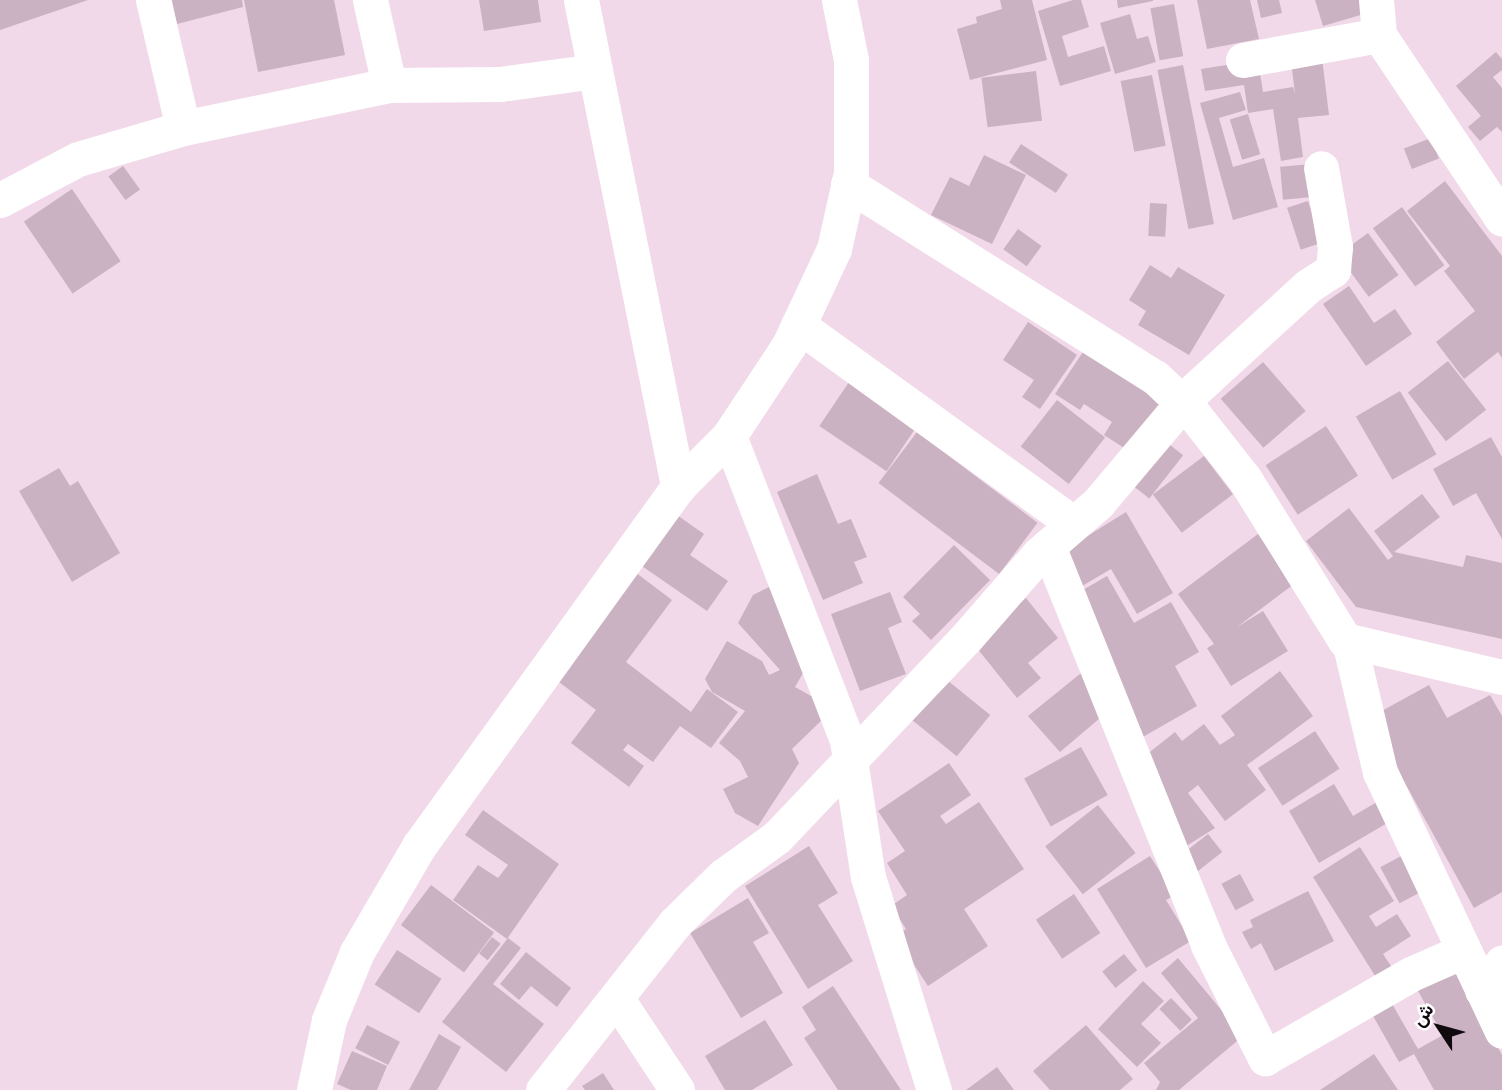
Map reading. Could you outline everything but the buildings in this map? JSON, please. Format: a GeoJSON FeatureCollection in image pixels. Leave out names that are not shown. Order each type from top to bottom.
{"type":"FeatureCollection","features":[{"type":"Feature","properties":{"kind":"street"},"geometry":{"type":"LineString","coordinates":[[153,0],[183,128]]}},
{"type":"Feature","properties":{"kind":"street"},"geometry":{"type":"LineString","coordinates":[[370,0],[389,85]]}},
{"type":"Feature","properties":{"kind":"street"},"geometry":{"type":"LineString","coordinates":[[581,0],[678,487]]}},
{"type":"Feature","properties":{"kind":"street"},"geometry":{"type":"LineString","coordinates":[[314,1090],[329,1020],[357,952],[419,846],[678,487],[729,436],[798,325],[834,249],[848,184],[851,60],[839,0]]}},
{"type":"Feature","properties":{"kind":"street"},"geometry":{"type":"LineString","coordinates":[[1376,0],[1379,35],[1502,219]]}},
{"type":"Feature","properties":{"kind":"street"},"geometry":{"type":"LineString","coordinates":[[1243,60],[1379,35]]}},
{"type":"Feature","properties":{"kind":"street"},"geometry":{"type":"LineString","coordinates":[[0,200],[78,159],[183,128],[389,85],[500,84],[595,71]]}},
{"type":"Feature","properties":{"kind":"street"},"geometry":{"type":"LineString","coordinates":[[543,1090],[676,923],[723,876],[776,837],[1048,546],[1098,503],[1182,403],[1308,286],[1334,270],[1335,247],[1321,168]]}},
{"type":"Feature","properties":{"kind":"street"},"geometry":{"type":"LineString","coordinates":[[848,184],[1155,377],[1182,403],[1244,478],[1349,641],[1380,772],[1502,1031]]}},
{"type":"Feature","properties":{"kind":"street"},"geometry":{"type":"LineString","coordinates":[[798,325],[1073,523]]}},
{"type":"Feature","properties":{"kind":"street"},"geometry":{"type":"LineString","coordinates":[[729,436],[847,740],[868,877],[934,1090]]}},
{"type":"Feature","properties":{"kind":"street"},"geometry":{"type":"LineString","coordinates":[[1048,546],[1208,945],[1265,1058],[1411,974],[1463,951]]}},
{"type":"Feature","properties":{"kind":"street"},"geometry":{"type":"LineString","coordinates":[[1349,641],[1502,677]]}},
{"type":"Feature","properties":{"kind":"street"},"geometry":{"type":"LineString","coordinates":[[1482,990],[1502,962]]}},
{"type":"Feature","properties":{"kind":"street"},"geometry":{"type":"LineString","coordinates":[[617,999],[677,1090]]}}]}
